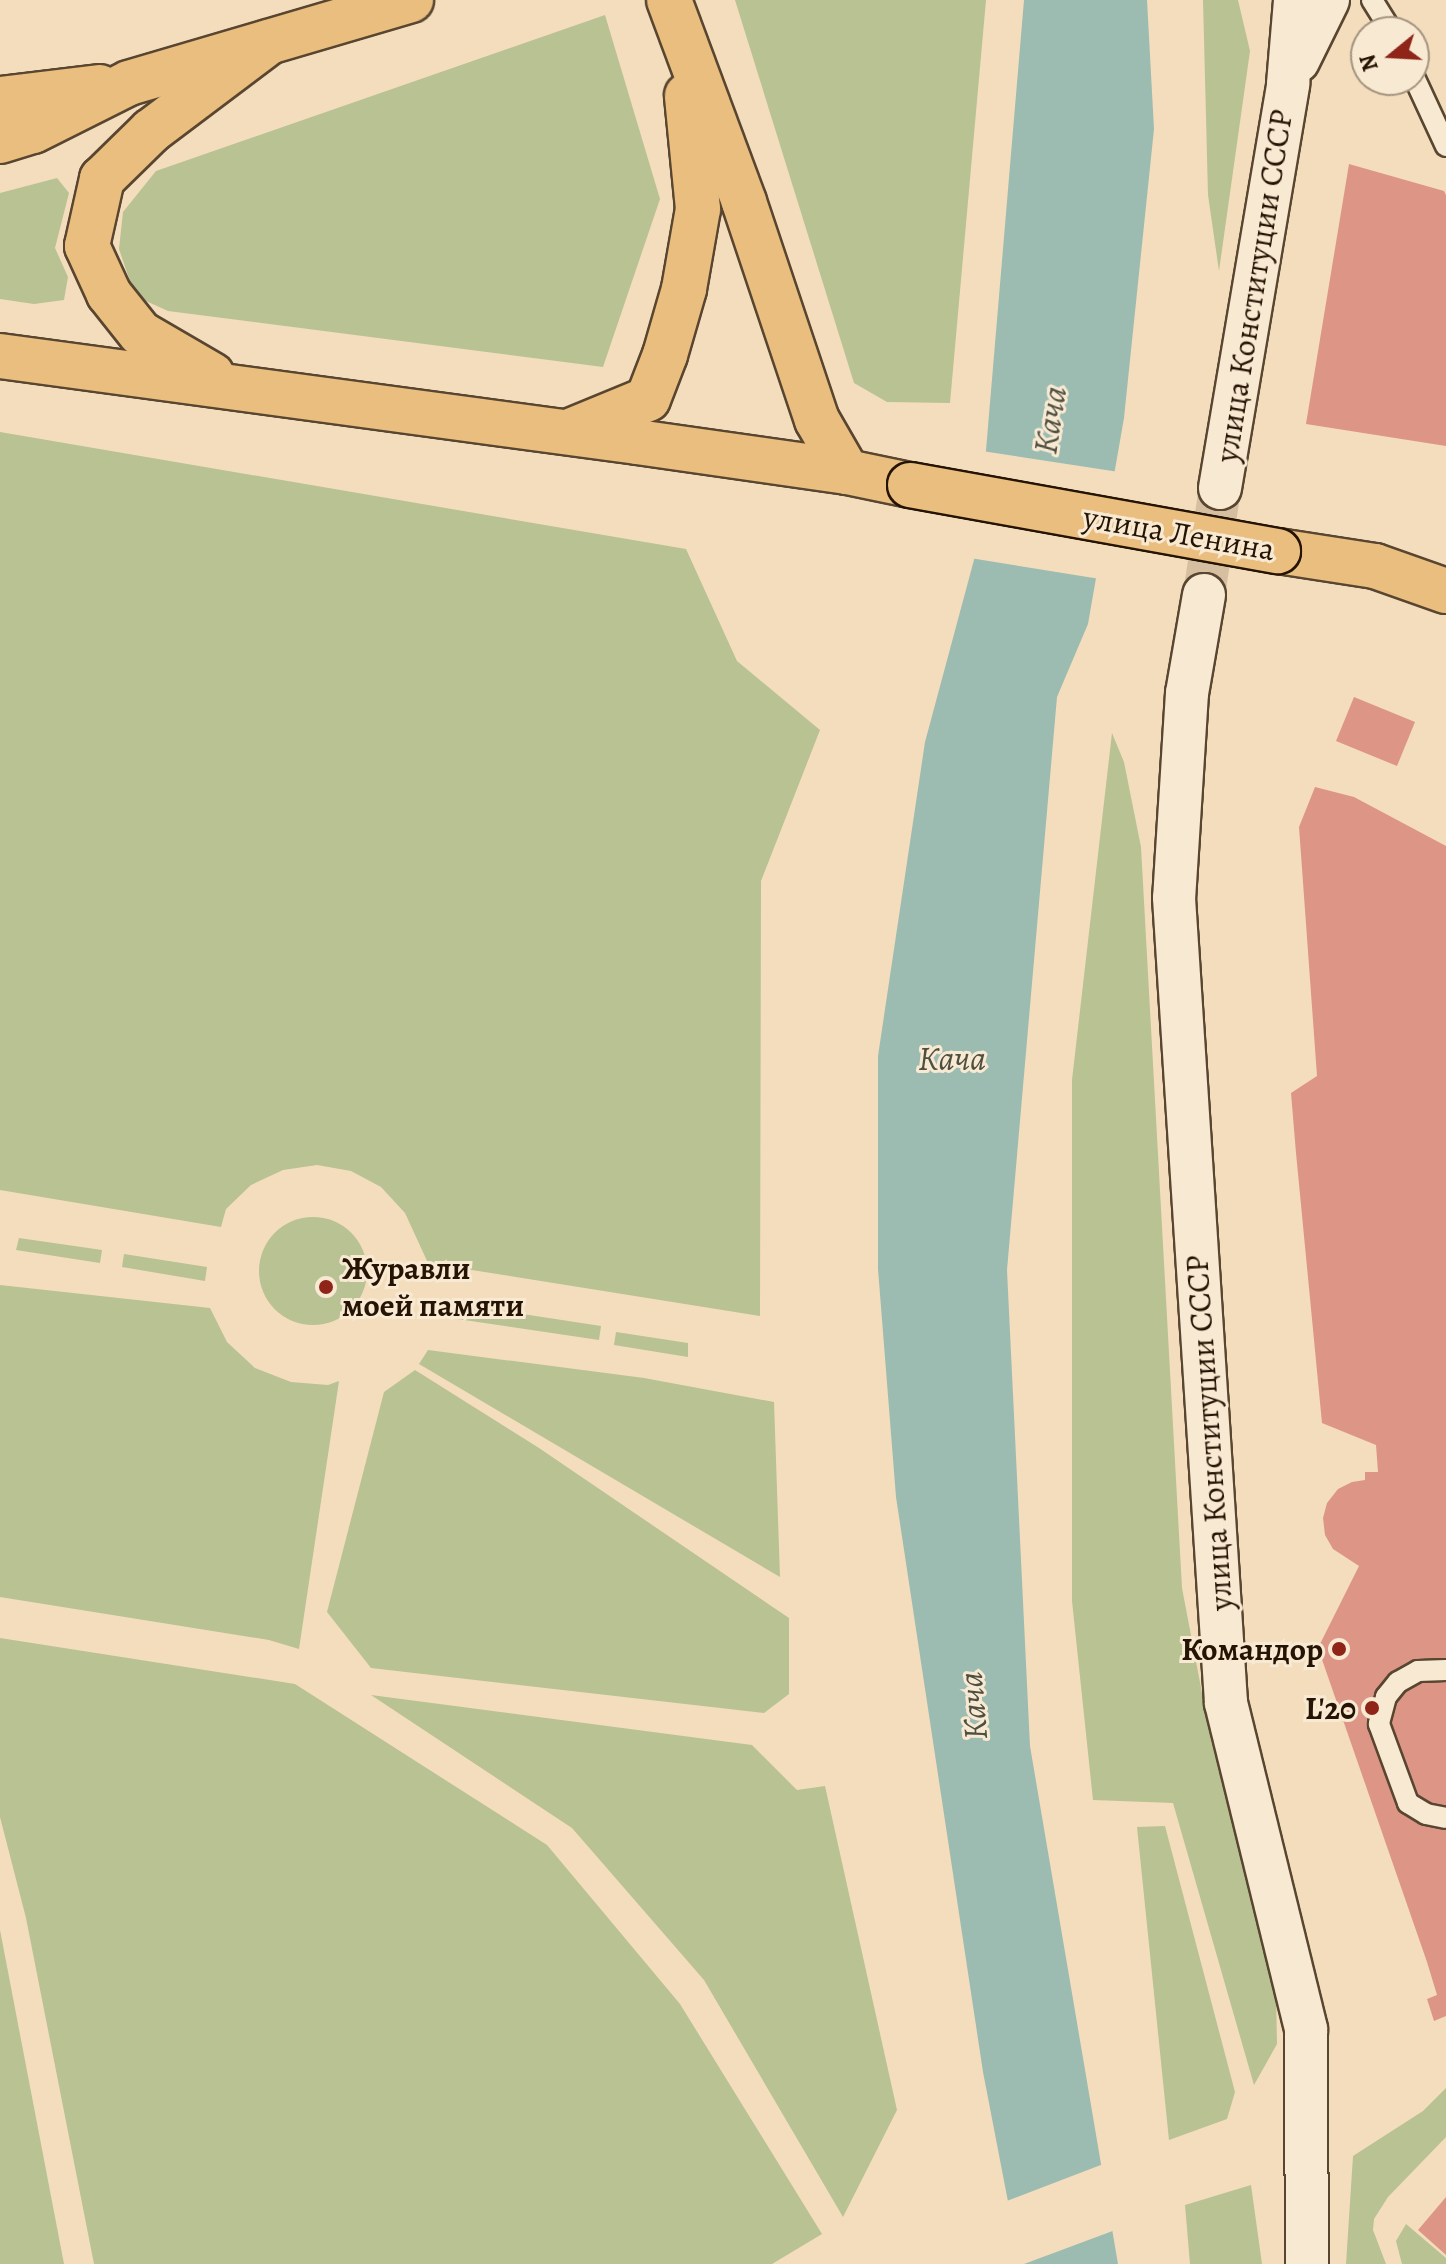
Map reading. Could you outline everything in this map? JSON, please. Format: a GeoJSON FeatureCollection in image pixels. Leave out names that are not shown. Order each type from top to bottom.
{"type":"FeatureCollection","features":[{"type":"Feature","properties":{"kind":"main road"},"geometry":{"type":"LineString","coordinates":[[0,99],[129,83],[411,0]]}},
{"type":"Feature","properties":{"kind":"main road"},"geometry":{"type":"LineString","coordinates":[[567,432],[648,399],[665,355],[684,289],[698,209],[675,19]]}},
{"type":"Feature","properties":{"kind":"main road"},"geometry":{"type":"LineString","coordinates":[[675,19],[744,202],[817,420],[847,472]]}},
{"type":"Feature","properties":{"kind":"main road"},"geometry":{"type":"LineString","coordinates":[[228,384],[140,333],[109,294],[87,246],[102,179],[151,131],[269,42]]}},
{"type":"Feature","properties":{"kind":"main road"},"geometry":{"type":"LineString","coordinates":[[0,141],[33,131],[129,83]]}},
{"type":"Feature","properties":{"kind":"main road","name":"улица Ленина"},"geometry":{"type":"LineString","coordinates":[[0,356],[228,384],[847,472],[1375,566],[1446,591]]}},
{"type":"Feature","properties":{"kind":"street"},"geometry":{"type":"LineString","coordinates":[[1288,84],[1295,0]]}},
{"type":"Feature","properties":{"kind":"street"},"geometry":{"type":"LineString","coordinates":[[1288,84],[1328,0]]}},
{"type":"Feature","properties":{"kind":"street","name":"улица Конституции СССР"},"geometry":{"type":"LineString","coordinates":[[1220,488],[1288,84]]}},
{"type":"Feature","properties":{"kind":"street","name":"улица Конституции СССР"},"geometry":{"type":"LineString","coordinates":[[1204,595],[1187,693],[1174,898],[1226,1703],[1306,2029],[1307,2264]]}},
{"type":"Feature","properties":{"kind":"lane"},"geometry":{"type":"LineString","coordinates":[[1423,96],[1445,143]]}},
{"type":"Feature","properties":{"kind":"lane"},"geometry":{"type":"LineString","coordinates":[[1446,1670],[1418,1671],[1398,1682],[1386,1697],[1379,1724],[1408,1803],[1426,1814],[1446,1818]]}},
{"type":"Feature","properties":{"kind":"green space"},"geometry":{"type":"Polygon","coordinates":[[[735,0],[986,0],[950,403],[887,402],[854,383],[735,0]]]}},
{"type":"Feature","properties":{"kind":"green space"},"geometry":{"type":"Polygon","coordinates":[[[1203,0],[1238,0],[1250,51],[1219,271],[1208,195],[1203,0]]]}},
{"type":"Feature","properties":{"kind":"green space"},"geometry":{"type":"Polygon","coordinates":[[[605,15],[660,199],[603,367],[168,311],[135,296],[119,249],[123,212],[156,171],[605,15]]]}},
{"type":"Feature","properties":{"kind":"green space"},"geometry":{"type":"Polygon","coordinates":[[[57,178],[69,193],[55,248],[68,277],[64,300],[34,304],[0,299],[0,193],[57,178]]]}},
{"type":"Feature","properties":{"kind":"green space"},"geometry":{"type":"Polygon","coordinates":[[[0,432],[686,549],[737,661],[820,730],[761,881],[760,1316],[428,1263],[405,1213],[381,1187],[351,1171],[317,1165],[283,1170],[251,1185],[226,1209],[221,1227],[0,1190],[0,432]]]}},
{"type":"Feature","properties":{"kind":"green space"},"geometry":{"type":"Polygon","coordinates":[[[1112,733],[1124,762],[1141,847],[1182,1588],[1211,1740],[1276,1993],[1277,2044],[1254,2085],[1173,1803],[1093,1800],[1072,1601],[1072,1080],[1112,733]]]}},
{"type":"Feature","properties":{"kind":"green space"},"geometry":{"type":"Polygon","coordinates":[[[313,1217],[334,1221],[351,1233],[363,1250],[367,1271],[363,1292],[351,1309],[334,1321],[313,1325],[292,1321],[275,1309],[263,1292],[259,1271],[263,1250],[275,1233],[292,1221],[313,1217]]]}},
{"type":"Feature","properties":{"kind":"green space"},"geometry":{"type":"Polygon","coordinates":[[[19,1238],[102,1250],[100,1263],[16,1250],[19,1238]]]}},
{"type":"Feature","properties":{"kind":"green space"},"geometry":{"type":"Polygon","coordinates":[[[124,1254],[207,1267],[205,1281],[122,1267],[124,1254]]]}},
{"type":"Feature","properties":{"kind":"green space"},"geometry":{"type":"Polygon","coordinates":[[[0,1285],[210,1308],[227,1342],[255,1368],[291,1382],[328,1385],[339,1381],[299,1649],[269,1640],[0,1597],[0,1285]]]}},
{"type":"Feature","properties":{"kind":"green space"},"geometry":{"type":"Polygon","coordinates":[[[432,1300],[601,1326],[599,1340],[430,1315],[432,1300]]]}},
{"type":"Feature","properties":{"kind":"green space"},"geometry":{"type":"Polygon","coordinates":[[[616,1332],[688,1343],[688,1357],[614,1345],[616,1332]]]}},
{"type":"Feature","properties":{"kind":"green space"},"geometry":{"type":"Polygon","coordinates":[[[428,1350],[644,1378],[774,1402],[780,1577],[419,1364],[428,1350]]]}},
{"type":"Feature","properties":{"kind":"green space"},"geometry":{"type":"Polygon","coordinates":[[[415,1370],[539,1448],[789,1618],[789,1694],[764,1713],[371,1668],[327,1612],[384,1392],[415,1370]]]}},
{"type":"Feature","properties":{"kind":"green space"},"geometry":{"type":"Polygon","coordinates":[[[0,1638],[295,1684],[547,1845],[680,2004],[822,2234],[772,2264],[94,2264],[26,1918],[0,1817],[0,1638]]]}},
{"type":"Feature","properties":{"kind":"green space"},"geometry":{"type":"Polygon","coordinates":[[[371,1695],[752,1745],[797,1790],[825,1786],[897,2110],[843,2217],[704,1980],[572,1828],[371,1695]]]}},
{"type":"Feature","properties":{"kind":"green space"},"geometry":{"type":"Polygon","coordinates":[[[1165,1826],[1235,2092],[1227,2119],[1169,2140],[1137,1827],[1165,1826]]]}},
{"type":"Feature","properties":{"kind":"green space"},"geometry":{"type":"Polygon","coordinates":[[[0,1930],[64,2264],[0,2264],[0,1930]]]}},
{"type":"Feature","properties":{"kind":"green space"},"geometry":{"type":"Polygon","coordinates":[[[1446,2088],[1446,2137],[1388,2197],[1374,2219],[1373,2230],[1386,2264],[1346,2264],[1353,2156],[1423,2111],[1446,2088]]]}},
{"type":"Feature","properties":{"kind":"green space"},"geometry":{"type":"Polygon","coordinates":[[[1251,2185],[1262,2264],[1190,2264],[1185,2205],[1251,2185]]]}},
{"type":"Feature","properties":{"kind":"green space"},"geometry":{"type":"Polygon","coordinates":[[[1406,2224],[1446,2258],[1446,2264],[1402,2264],[1396,2241],[1406,2224]]]}},
{"type":"Feature","properties":{"kind":"water","name":"Кача"},"geometry":{"type":"Polygon","coordinates":[[[1024,0],[1147,0],[1154,129],[1124,418],[1088,624],[1057,697],[1007,1270],[1030,1746],[1118,2264],[1020,2264],[983,2072],[896,1497],[878,1269],[878,1056],[925,742],[978,545],[1024,0]]]}},
{"type":"Feature","properties":{"kind":"pier"},"geometry":{"type":"Polygon","coordinates":[[[982,451],[1119,472],[1100,579],[970,558],[982,451]]]}},
{"type":"Feature","properties":{"kind":"pier"},"geometry":{"type":"Polygon","coordinates":[[[1106,2163],[1118,2229],[1024,2264],[1016,2264],[1004,2202],[1106,2163]]]}},
{"type":"Feature","properties":{"kind":"building"},"geometry":{"type":"Polygon","coordinates":[[[1349,164],[1444,191],[1446,195],[1446,446],[1306,424],[1349,164]]]}},
{"type":"Feature","properties":{"kind":"building"},"geometry":{"type":"Polygon","coordinates":[[[1354,697],[1415,722],[1397,766],[1336,741],[1354,697]]]}},
{"type":"Feature","properties":{"kind":"building"},"geometry":{"type":"Polygon","coordinates":[[[1315,787],[1354,797],[1446,846],[1446,2016],[1434,2021],[1427,1999],[1437,1995],[1427,1962],[1318,1648],[1359,1566],[1333,1549],[1325,1535],[1323,1518],[1327,1503],[1338,1489],[1365,1480],[1365,1472],[1378,1472],[1376,1445],[1322,1423],[1296,1153],[1291,1093],[1317,1076],[1299,827],[1315,787]]]}},
{"type":"Feature","properties":{"kind":"building"},"geometry":{"type":"Polygon","coordinates":[[[1446,2197],[1446,2255],[1418,2230],[1446,2197]]]}},
{"type":"Feature","properties":{"kind":"tunnel"},"geometry":{"type":"LineString","coordinates":[[1204,595],[1220,488]]}},
{"type":"Feature","properties":{"kind":"place","name":"Журавли моей памяти"},"geometry":{"type":"Point","coordinates":[326,1287]}},
{"type":"Feature","properties":{"kind":"place","name":"Командор"},"geometry":{"type":"Point","coordinates":[1339,1649]}},
{"type":"Feature","properties":{"kind":"place","name":"L'20"},"geometry":{"type":"Point","coordinates":[1372,1708]}}]}
